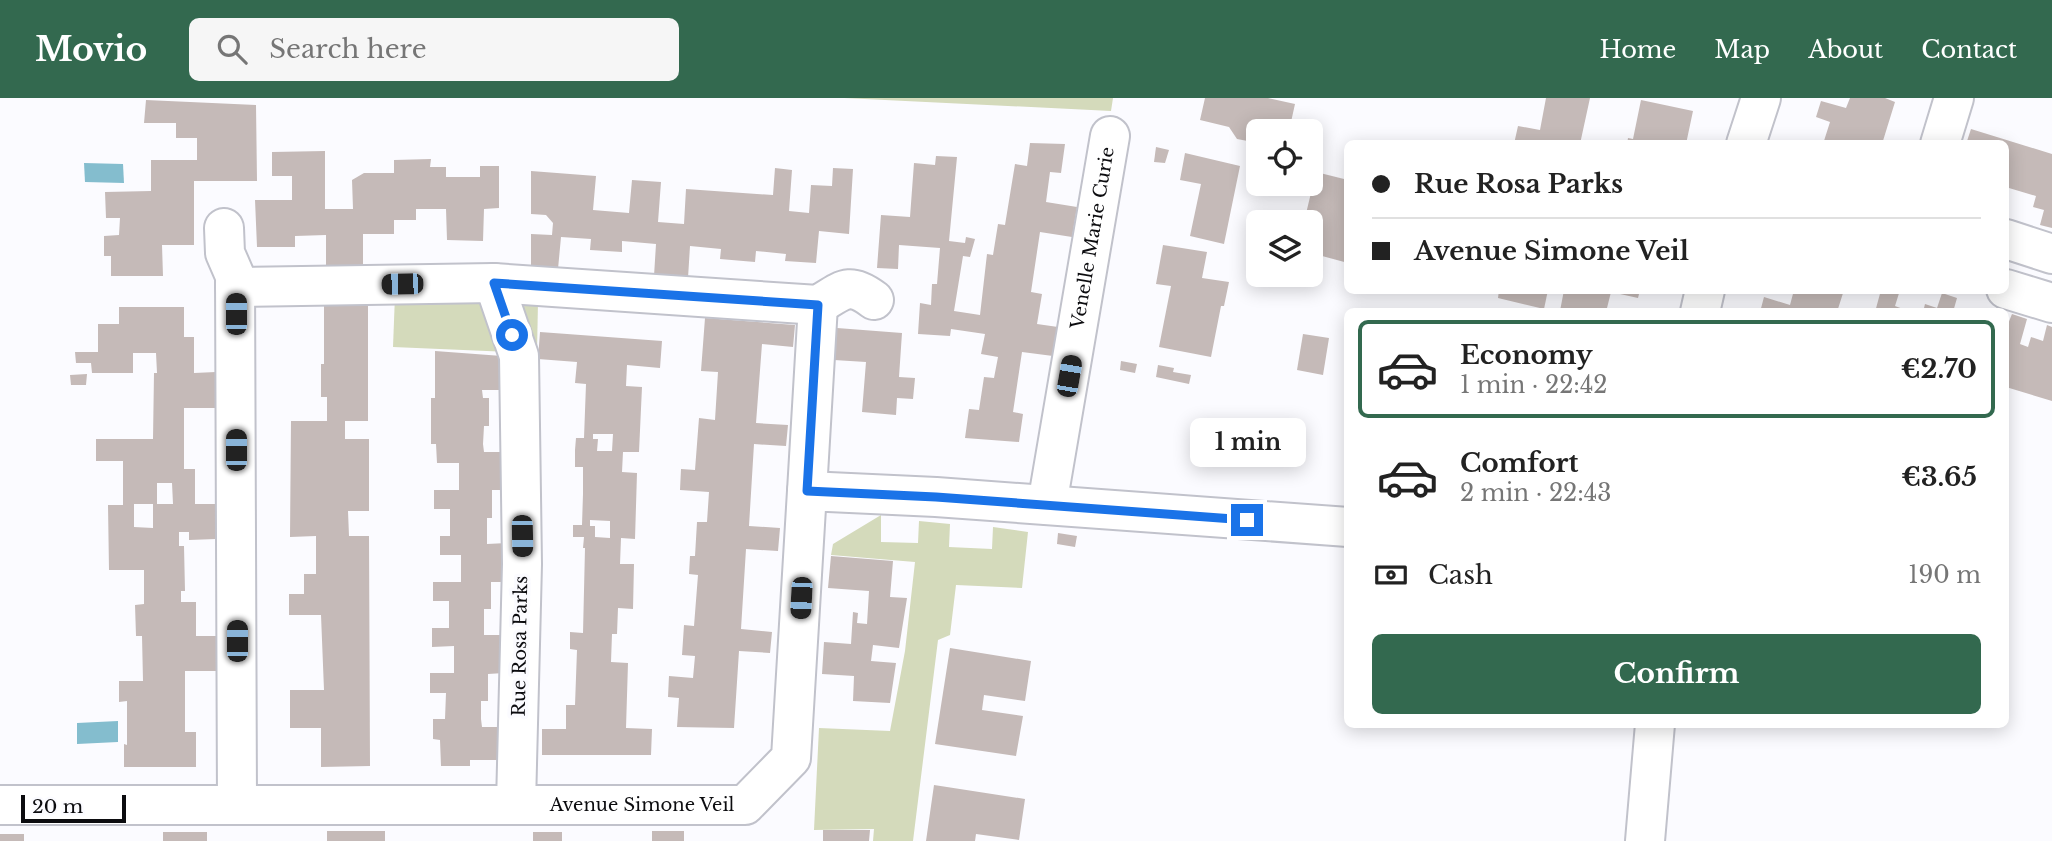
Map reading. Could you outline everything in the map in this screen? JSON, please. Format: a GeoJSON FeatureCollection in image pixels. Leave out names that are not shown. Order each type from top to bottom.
{"type":"FeatureCollection","features":[{"type":"Feature","properties":{"kind":"street"},"geometry":{"type":"LineString","coordinates":[[1747,140],[1761,98]]}},
{"type":"Feature","properties":{"kind":"street"},"geometry":{"type":"LineString","coordinates":[[1941,140],[1954,98]]}},
{"type":"Feature","properties":{"kind":"street","name":"Venelle Marie Curie"},"geometry":{"type":"LineString","coordinates":[[1048,505],[1110,136]]}},
{"type":"Feature","properties":{"kind":"street"},"geometry":{"type":"LineString","coordinates":[[224,228],[225,253],[235,276],[237,804]]}},
{"type":"Feature","properties":{"kind":"street"},"geometry":{"type":"LineString","coordinates":[[2009,240],[2052,254]]}},
{"type":"Feature","properties":{"kind":"street"},"geometry":{"type":"LineString","coordinates":[[235,287],[494,283],[818,305],[848,289],[860,289],[874,300]]}},
{"type":"Feature","properties":{"kind":"street","name":"Rue Rosa Parks"},"geometry":{"type":"LineString","coordinates":[[494,283],[519,356],[522,564],[516,804]]}},
{"type":"Feature","properties":{"kind":"street"},"geometry":{"type":"LineString","coordinates":[[2009,290],[2052,303]]}},
{"type":"Feature","properties":{"kind":"street","name":"Avenue Simone Veil"},"geometry":{"type":"LineString","coordinates":[[0,805],[744,805],[791,758],[818,305]]}},
{"type":"Feature","properties":{"kind":"street"},"geometry":{"type":"LineString","coordinates":[[807,491],[1344,527]]}},
{"type":"Feature","properties":{"kind":"street"},"geometry":{"type":"LineString","coordinates":[[1645,841],[1656,728]]}},
{"type":"Feature","properties":{"kind":"green space"},"geometry":{"type":"Polygon","coordinates":[[[844,98],[1113,98],[1111,111],[844,98]]]}},
{"type":"Feature","properties":{"kind":"green space"},"geometry":{"type":"Polygon","coordinates":[[[395,295],[538,301],[537,353],[393,347],[395,295]]]}},
{"type":"Feature","properties":{"kind":"green space"},"geometry":{"type":"Polygon","coordinates":[[[881,515],[881,542],[918,543],[919,521],[950,524],[949,547],[992,549],[993,527],[1028,532],[1022,588],[956,585],[950,635],[938,640],[913,841],[873,841],[874,829],[814,830],[819,728],[890,731],[905,651],[915,562],[831,555],[833,544],[881,515]]]}},
{"type":"Feature","properties":{"kind":"water"},"geometry":{"type":"Polygon","coordinates":[[[84,163],[123,164],[124,183],[85,182],[84,163]]]}},
{"type":"Feature","properties":{"kind":"water"},"geometry":{"type":"Polygon","coordinates":[[[118,721],[118,742],[77,744],[77,723],[118,721]]]}},
{"type":"Feature","properties":{"kind":"building"},"geometry":{"type":"Polygon","coordinates":[[[1205,98],[1268,98],[1295,104],[1292,119],[1246,119],[1246,141],[1237,139],[1229,127],[1200,120],[1205,98]]]}},
{"type":"Feature","properties":{"kind":"building"},"geometry":{"type":"Polygon","coordinates":[[[1546,98],[1590,98],[1581,140],[1515,140],[1518,126],[1540,130],[1546,98]]]}},
{"type":"Feature","properties":{"kind":"building"},"geometry":{"type":"Polygon","coordinates":[[[1850,98],[1885,98],[1895,102],[1883,140],[1824,140],[1830,122],[1816,117],[1821,101],[1846,108],[1850,98]]]}},
{"type":"Feature","properties":{"kind":"building"},"geometry":{"type":"Polygon","coordinates":[[[146,100],[256,105],[257,181],[194,181],[194,245],[162,245],[163,276],[111,276],[111,256],[104,256],[104,236],[119,235],[120,218],[106,218],[105,192],[151,191],[151,160],[197,160],[197,138],[176,138],[176,123],[144,123],[146,100]]]}},
{"type":"Feature","properties":{"kind":"building"},"geometry":{"type":"Polygon","coordinates":[[[1641,100],[1693,111],[1687,140],[1628,140],[1633,139],[1641,100]]]}},
{"type":"Feature","properties":{"kind":"building"},"geometry":{"type":"Polygon","coordinates":[[[1971,129],[2007,140],[1967,140],[1971,129]]]}},
{"type":"Feature","properties":{"kind":"building"},"geometry":{"type":"Polygon","coordinates":[[[2009,141],[2052,154],[2052,228],[2040,225],[2044,210],[2033,207],[2036,196],[2009,188],[2009,141]]]}},
{"type":"Feature","properties":{"kind":"building"},"geometry":{"type":"Polygon","coordinates":[[[1030,143],[1065,144],[1061,173],[1050,172],[1046,202],[1077,207],[1072,237],[1040,232],[1031,292],[1042,294],[1037,324],[1058,327],[1053,356],[1022,352],[1013,412],[1023,414],[1019,442],[965,438],[969,409],[979,410],[984,377],[994,378],[998,357],[981,354],[985,334],[951,329],[950,336],[918,334],[920,303],[931,305],[932,284],[937,284],[940,248],[899,245],[898,269],[877,268],[881,215],[910,217],[914,163],[935,165],[936,156],[957,157],[949,241],[965,243],[966,237],[975,239],[970,257],[963,256],[954,311],[980,315],[987,254],[993,255],[998,224],[1005,225],[1015,164],[1027,166],[1030,143]]]}},
{"type":"Feature","properties":{"kind":"building"},"geometry":{"type":"Polygon","coordinates":[[[1156,147],[1169,150],[1165,163],[1154,162],[1156,147]]]}},
{"type":"Feature","properties":{"kind":"building"},"geometry":{"type":"Polygon","coordinates":[[[325,151],[325,209],[353,209],[352,180],[364,173],[394,173],[394,160],[431,159],[430,167],[446,167],[446,177],[480,177],[480,166],[499,166],[499,208],[484,209],[483,241],[447,240],[446,209],[416,209],[416,220],[394,220],[394,234],[363,234],[363,267],[326,267],[326,235],[295,236],[295,247],[257,247],[255,200],[292,200],[292,176],[272,176],[272,152],[325,151]]]}},
{"type":"Feature","properties":{"kind":"building"},"geometry":{"type":"Polygon","coordinates":[[[1185,153],[1240,166],[1224,244],[1190,236],[1201,184],[1180,180],[1185,153]]]}},
{"type":"Feature","properties":{"kind":"building"},"geometry":{"type":"Polygon","coordinates":[[[775,168],[792,170],[789,211],[809,213],[811,185],[832,186],[833,168],[853,169],[849,234],[819,231],[816,263],[785,261],[786,254],[756,251],[755,262],[720,259],[721,249],[690,246],[688,278],[654,276],[656,244],[622,241],[622,252],[590,250],[591,239],[561,237],[558,269],[531,266],[531,234],[552,235],[553,223],[546,215],[531,214],[531,171],[596,176],[593,210],[629,213],[632,180],[661,182],[658,222],[684,224],[686,189],[773,195],[775,168]]]}},
{"type":"Feature","properties":{"kind":"building"},"geometry":{"type":"Polygon","coordinates":[[[1323,174],[1344,179],[1344,262],[1323,256],[1323,210],[1307,210],[1310,196],[1323,196],[1323,174]]]}},
{"type":"Feature","properties":{"kind":"building"},"geometry":{"type":"Polygon","coordinates":[[[1163,245],[1207,252],[1202,278],[1229,282],[1224,306],[1221,306],[1211,357],[1159,347],[1171,286],[1156,284],[1163,245]]]}},
{"type":"Feature","properties":{"kind":"building"},"geometry":{"type":"Polygon","coordinates":[[[1498,294],[1547,294],[1544,308],[1498,298],[1498,294]]]}},
{"type":"Feature","properties":{"kind":"building"},"geometry":{"type":"Polygon","coordinates":[[[1563,294],[1610,294],[1607,308],[1561,308],[1563,294]]]}},
{"type":"Feature","properties":{"kind":"building"},"geometry":{"type":"Polygon","coordinates":[[[1620,294],[1639,294],[1638,298],[1620,294]]]}},
{"type":"Feature","properties":{"kind":"building"},"geometry":{"type":"Polygon","coordinates":[[[1793,294],[1843,294],[1838,308],[1761,308],[1764,297],[1790,305],[1793,294]]]}},
{"type":"Feature","properties":{"kind":"building"},"geometry":{"type":"Polygon","coordinates":[[[1880,294],[1899,294],[1895,306],[1900,308],[1876,308],[1880,294]]]}},
{"type":"Feature","properties":{"kind":"building"},"geometry":{"type":"Polygon","coordinates":[[[1942,294],[1957,298],[1954,308],[1937,308],[1942,294]]]}},
{"type":"Feature","properties":{"kind":"building"},"geometry":{"type":"Polygon","coordinates":[[[324,306],[368,306],[368,421],[345,421],[345,439],[369,439],[369,511],[348,511],[349,536],[369,536],[370,766],[321,767],[321,728],[290,728],[290,690],[324,690],[321,615],[289,615],[289,594],[304,594],[304,574],[316,574],[316,536],[290,537],[291,421],[327,421],[327,397],[321,397],[324,306]]]}},
{"type":"Feature","properties":{"kind":"building"},"geometry":{"type":"Polygon","coordinates":[[[119,307],[184,307],[184,337],[194,337],[194,373],[216,372],[216,408],[184,408],[184,469],[195,469],[195,504],[216,504],[216,539],[189,540],[189,532],[179,532],[179,546],[184,546],[185,591],[181,591],[181,602],[196,602],[196,636],[217,636],[216,671],[185,671],[185,732],[196,732],[196,767],[124,767],[127,701],[119,702],[119,681],[143,681],[142,636],[136,636],[135,605],[144,604],[144,570],[109,570],[108,505],[123,505],[123,461],[96,461],[96,439],[153,439],[156,353],[133,353],[133,373],[92,373],[91,363],[76,363],[75,352],[98,352],[98,324],[119,324],[119,307]],[[157,483],[157,504],[173,504],[172,483],[157,483]],[[134,504],[134,527],[153,528],[153,504],[134,504]]]}},
{"type":"Feature","properties":{"kind":"building"},"geometry":{"type":"Polygon","coordinates":[[[2012,314],[2027,319],[2020,344],[2028,347],[2031,337],[2043,341],[2047,325],[2052,327],[2052,401],[2009,388],[2009,322],[2012,314]]]}},
{"type":"Feature","properties":{"kind":"building"},"geometry":{"type":"Polygon","coordinates":[[[705,318],[795,325],[793,347],[762,344],[756,423],[788,425],[786,446],[754,444],[749,526],[780,528],[778,551],[746,549],[741,629],[772,632],[770,653],[739,651],[734,728],[677,727],[679,698],[668,697],[669,676],[693,678],[695,656],[682,655],[684,625],[694,626],[698,575],[689,574],[690,556],[695,556],[697,522],[707,522],[709,492],[680,490],[681,469],[695,470],[699,418],[715,420],[718,372],[701,371],[705,318]]]}},
{"type":"Feature","properties":{"kind":"building"},"geometry":{"type":"Polygon","coordinates":[[[837,328],[902,333],[899,377],[915,378],[913,399],[897,398],[896,415],[862,412],[866,362],[834,360],[837,328]]]}},
{"type":"Feature","properties":{"kind":"building"},"geometry":{"type":"Polygon","coordinates":[[[540,332],[662,341],[660,368],[627,365],[626,386],[642,387],[639,452],[623,452],[622,472],[637,473],[635,539],[621,538],[620,564],[634,564],[633,609],[618,608],[617,634],[612,634],[611,662],[628,663],[626,728],[652,729],[651,755],[542,755],[542,729],[566,729],[566,705],[575,705],[577,650],[570,649],[570,632],[583,633],[585,548],[584,537],[573,537],[573,525],[582,525],[583,494],[583,467],[575,467],[575,450],[576,438],[584,438],[586,384],[575,383],[577,362],[538,359],[540,332]],[[593,434],[593,439],[598,439],[597,451],[612,451],[613,434],[593,434]],[[590,520],[590,526],[595,526],[595,537],[610,538],[610,521],[590,520]]]}},
{"type":"Feature","properties":{"kind":"building"},"geometry":{"type":"Polygon","coordinates":[[[1303,334],[1329,338],[1323,375],[1297,370],[1303,334]]]}},
{"type":"Feature","properties":{"kind":"building"},"geometry":{"type":"Polygon","coordinates":[[[435,351],[502,356],[503,390],[482,390],[483,398],[489,398],[489,426],[484,426],[484,452],[505,452],[506,490],[492,490],[492,518],[487,518],[487,544],[507,543],[506,582],[491,582],[491,609],[484,609],[484,635],[505,635],[504,673],[488,674],[488,701],[481,701],[482,727],[502,727],[501,760],[470,760],[470,766],[441,766],[440,740],[433,739],[433,719],[445,719],[446,693],[430,693],[430,673],[454,673],[454,646],[432,647],[432,628],[449,628],[449,601],[433,601],[433,582],[461,582],[461,555],[440,555],[440,536],[450,536],[450,509],[434,509],[434,490],[459,490],[459,463],[437,463],[436,444],[431,444],[435,351]]]}},
{"type":"Feature","properties":{"kind":"building"},"geometry":{"type":"Polygon","coordinates":[[[1121,361],[1137,364],[1135,373],[1120,370],[1121,361]]]}},
{"type":"Feature","properties":{"kind":"building"},"geometry":{"type":"Polygon","coordinates":[[[1158,365],[1174,368],[1173,372],[1191,375],[1189,384],[1156,377],[1158,365]]]}},
{"type":"Feature","properties":{"kind":"building"},"geometry":{"type":"Polygon","coordinates":[[[87,374],[86,385],[71,385],[70,375],[87,374]]]}},
{"type":"Feature","properties":{"kind":"building"},"geometry":{"type":"Polygon","coordinates":[[[1058,533],[1077,536],[1075,547],[1057,544],[1058,533]]]}},
{"type":"Feature","properties":{"kind":"building"},"geometry":{"type":"Polygon","coordinates":[[[831,556],[893,561],[890,597],[907,598],[899,648],[873,645],[871,661],[896,663],[890,703],[853,701],[854,676],[822,674],[824,642],[851,644],[853,612],[858,613],[857,623],[867,624],[869,591],[828,588],[831,556]]]}},
{"type":"Feature","properties":{"kind":"building"},"geometry":{"type":"Polygon","coordinates":[[[950,648],[1031,661],[1025,701],[984,695],[982,710],[1023,716],[1016,756],[935,744],[950,648]]]}},
{"type":"Feature","properties":{"kind":"building"},"geometry":{"type":"Polygon","coordinates":[[[934,785],[1025,799],[1019,840],[976,834],[975,841],[926,841],[934,785]]]}},
{"type":"Feature","properties":{"kind":"building"},"geometry":{"type":"Polygon","coordinates":[[[823,830],[870,830],[869,841],[823,841],[823,830]]]}},
{"type":"Feature","properties":{"kind":"building"},"geometry":{"type":"Polygon","coordinates":[[[327,831],[385,831],[385,841],[327,841],[327,831]]]}},
{"type":"Feature","properties":{"kind":"building"},"geometry":{"type":"Polygon","coordinates":[[[652,831],[684,831],[684,841],[652,841],[652,831]]]}},
{"type":"Feature","properties":{"kind":"building"},"geometry":{"type":"Polygon","coordinates":[[[163,832],[207,832],[207,841],[163,841],[163,832]]]}},
{"type":"Feature","properties":{"kind":"building"},"geometry":{"type":"Polygon","coordinates":[[[533,832],[562,832],[562,841],[533,841],[533,832]]]}},
{"type":"Feature","properties":{"kind":"building"},"geometry":{"type":"Polygon","coordinates":[[[0,834],[24,834],[24,841],[0,841],[0,834]]]}},
{"type":"Feature","properties":{"kind":"route"},"geometry":{"type":"LineString","coordinates":[[512,335],[494,283],[818,305],[807,491],[936,497],[1247,520]]}}]}
